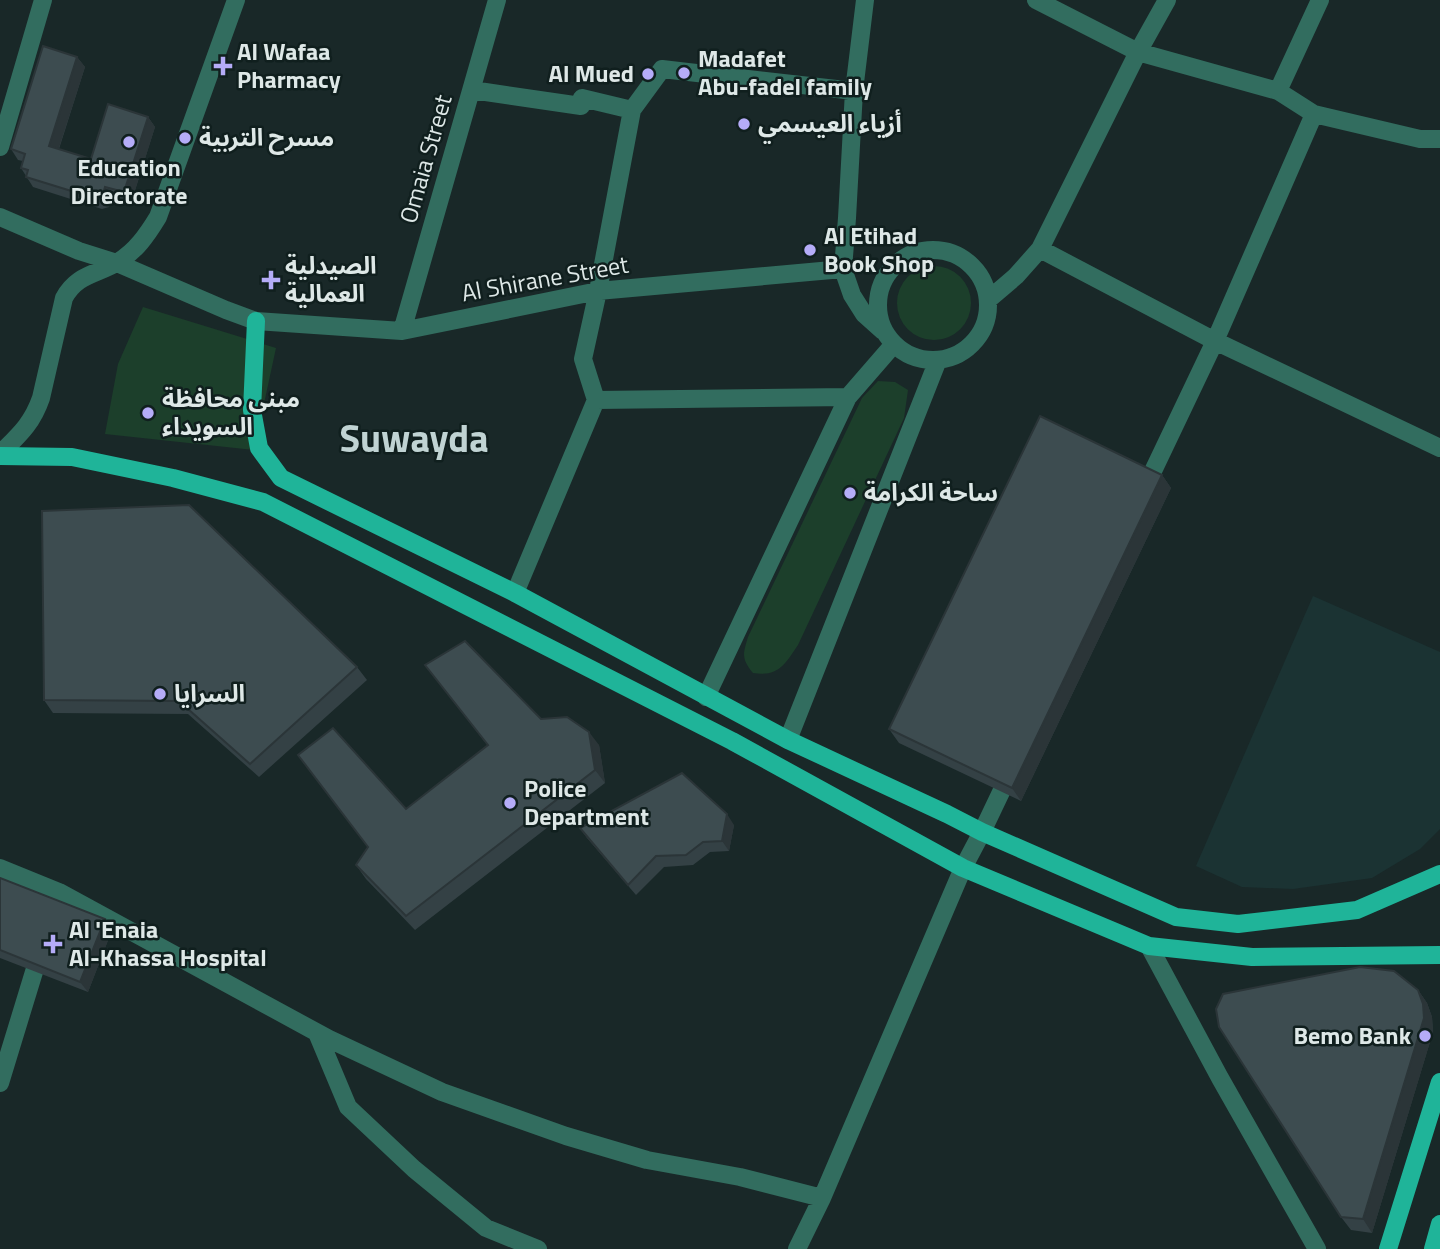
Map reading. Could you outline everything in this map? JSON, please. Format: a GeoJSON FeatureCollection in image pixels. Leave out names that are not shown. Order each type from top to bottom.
{"type":"FeatureCollection","features":[{"type":"Feature","properties":{"kind":"main road"},"geometry":{"type":"LineString","coordinates":[[256,321],[252,410],[259,448],[281,478],[515,593],[788,740],[982,832],[1176,917],[1238,924],[1357,910],[1440,874]]}},
{"type":"Feature","properties":{"kind":"main road"},"geometry":{"type":"LineString","coordinates":[[0,455],[72,457],[173,478],[263,502],[732,741],[963,868],[1149,946],[1252,957],[1440,956]]}},
{"type":"Feature","properties":{"kind":"main road"},"geometry":{"type":"LineString","coordinates":[[1388,1249],[1440,1082]]}},
{"type":"Feature","properties":{"kind":"main road"},"geometry":{"type":"LineString","coordinates":[[1433,1249],[1440,1224]]}},
{"type":"Feature","properties":{"kind":"street"},"geometry":{"type":"LineString","coordinates":[[0,147],[43,0]]}},
{"type":"Feature","properties":{"kind":"street"},"geometry":{"type":"LineString","coordinates":[[0,455],[36,414],[64,298],[70,288],[80,279],[117,263],[134,251],[158,217],[236,0]]}},
{"type":"Feature","properties":{"kind":"street","name":"Omaia Street"},"geometry":{"type":"LineString","coordinates":[[402,331],[497,0]]}},
{"type":"Feature","properties":{"kind":"street"},"geometry":{"type":"LineString","coordinates":[[865,0],[853,91],[843,269],[852,295],[864,314],[889,337],[907,353],[922,359],[938,360],[967,348],[980,335],[987,318],[988,300],[983,282],[973,267],[958,256],[941,251],[922,251],[905,258],[891,270],[883,284],[878,299],[879,316],[889,337]]}},
{"type":"Feature","properties":{"kind":"street"},"geometry":{"type":"LineString","coordinates":[[1036,0],[1138,52],[1278,91],[1314,114],[1420,139],[1440,139]]}},
{"type":"Feature","properties":{"kind":"street"},"geometry":{"type":"LineString","coordinates":[[988,300],[1016,276],[1040,249],[1138,52],[1167,0]]}},
{"type":"Feature","properties":{"kind":"street"},"geometry":{"type":"LineString","coordinates":[[1278,91],[1320,0]]}},
{"type":"Feature","properties":{"kind":"street"},"geometry":{"type":"LineString","coordinates":[[515,593],[596,400],[583,359],[632,110],[662,69],[853,91]]}},
{"type":"Feature","properties":{"kind":"street"},"geometry":{"type":"LineString","coordinates":[[472,90],[581,106],[582,99],[632,110]]}},
{"type":"Feature","properties":{"kind":"street"},"geometry":{"type":"LineString","coordinates":[[1137,505],[1214,341],[1314,114]]}},
{"type":"Feature","properties":{"kind":"street","name":"Al Shirane Street"},"geometry":{"type":"LineString","coordinates":[[0,217],[256,321],[402,331],[598,291],[843,269]]}},
{"type":"Feature","properties":{"kind":"street"},"geometry":{"type":"LineString","coordinates":[[1040,249],[1214,341],[1440,447]]}},
{"type":"Feature","properties":{"kind":"street"},"geometry":{"type":"LineString","coordinates":[[706,697],[848,397],[889,337]]}},
{"type":"Feature","properties":{"kind":"street"},"geometry":{"type":"LineString","coordinates":[[788,740],[938,360]]}},
{"type":"Feature","properties":{"kind":"street"},"geometry":{"type":"LineString","coordinates":[[596,400],[848,397]]}},
{"type":"Feature","properties":{"kind":"street"},"geometry":{"type":"LineString","coordinates":[[797,1249],[822,1198],[963,868],[1018,757]]}},
{"type":"Feature","properties":{"kind":"street"},"geometry":{"type":"LineString","coordinates":[[0,868],[317,1033],[442,1092],[566,1136],[647,1160],[740,1177],[822,1198]]}},
{"type":"Feature","properties":{"kind":"street"},"geometry":{"type":"LineString","coordinates":[[0,1083],[47,930]]}},
{"type":"Feature","properties":{"kind":"street"},"geometry":{"type":"LineString","coordinates":[[1149,946],[1317,1249]]}},
{"type":"Feature","properties":{"kind":"street"},"geometry":{"type":"LineString","coordinates":[[317,1033],[348,1107],[414,1169],[486,1228],[538,1249]]}},
{"type":"Feature","properties":{"kind":"shaded area"},"geometry":{"type":"Polygon","coordinates":[[[1313,596],[1440,652],[1440,829],[1420,849],[1372,878],[1293,889],[1242,887],[1196,866],[1313,596]]]}},
{"type":"Feature","properties":{"kind":"green space"},"geometry":{"type":"Polygon","coordinates":[[[934,266],[955,272],[965,282],[971,303],[965,324],[955,334],[934,340],[913,334],[903,324],[897,303],[903,282],[913,272],[934,266]]]}},
{"type":"Feature","properties":{"kind":"green space"},"geometry":{"type":"Polygon","coordinates":[[[143,307],[276,348],[254,450],[105,434],[118,364],[143,307]]]}},
{"type":"Feature","properties":{"kind":"green space"},"geometry":{"type":"Polygon","coordinates":[[[878,381],[895,382],[908,390],[904,418],[798,645],[780,668],[769,673],[753,673],[744,656],[748,637],[862,398],[878,381]]]}},
{"type":"Feature","properties":{"kind":"building","name":"Education Directorate"},"geometry":{"type":"Polygon","coordinates":[[[43,46],[77,57],[49,146],[91,159],[108,104],[148,117],[124,192],[105,187],[102,197],[94,198],[26,177],[28,170],[21,168],[25,154],[11,149],[43,46]]]}},
{"type":"Feature","properties":{"kind":"building"},"geometry":{"type":"Polygon","coordinates":[[[1040,416],[1162,475],[1012,788],[889,729],[1040,416]]]}},
{"type":"Feature","properties":{"kind":"building"},"geometry":{"type":"Polygon","coordinates":[[[189,505],[357,667],[250,764],[179,701],[44,700],[42,511],[189,505]]]}},
{"type":"Feature","properties":{"kind":"building","name":"Police Department"},"geometry":{"type":"Polygon","coordinates":[[[465,641],[541,719],[567,717],[589,732],[595,770],[406,916],[356,865],[368,847],[298,755],[333,728],[406,809],[488,745],[425,665],[465,641]]]}},
{"type":"Feature","properties":{"kind":"building"},"geometry":{"type":"Polygon","coordinates":[[[682,773],[727,814],[722,841],[703,842],[686,855],[656,856],[628,885],[580,828],[682,773]]]}},
{"type":"Feature","properties":{"kind":"building","name":"Al 'Enaia Al-Khassa Hospital"},"geometry":{"type":"Polygon","coordinates":[[[0,878],[105,919],[80,982],[0,950],[0,878]]]}},
{"type":"Feature","properties":{"kind":"building"},"geometry":{"type":"Polygon","coordinates":[[[1360,967],[1394,971],[1418,990],[1424,1018],[1363,1219],[1341,1217],[1219,1027],[1216,1009],[1223,994],[1360,967]]]}},
{"type":"Feature","properties":{"kind":"place","name":"Al Wafaa Pharmacy"},"geometry":{"type":"Point","coordinates":[223,66]}},
{"type":"Feature","properties":{"kind":"place","name":"Madafet Abu-fadel family"},"geometry":{"type":"Point","coordinates":[684,73]}},
{"type":"Feature","properties":{"kind":"place","name":"Al Mued"},"geometry":{"type":"Point","coordinates":[648,74]}},
{"type":"Feature","properties":{"kind":"place","name":"أزياء العيسمي"},"geometry":{"type":"Point","coordinates":[744,124]}},
{"type":"Feature","properties":{"kind":"place","name":"مسرح التربية"},"geometry":{"type":"Point","coordinates":[185,138]}},
{"type":"Feature","properties":{"kind":"place","name":"Education Directorate"},"geometry":{"type":"Point","coordinates":[129,142]}},
{"type":"Feature","properties":{"kind":"place","name":"Al Etihad Book Shop"},"geometry":{"type":"Point","coordinates":[810,250]}},
{"type":"Feature","properties":{"kind":"place","name":"الصيدلية العمالية"},"geometry":{"type":"Point","coordinates":[271,280]}},
{"type":"Feature","properties":{"kind":"place","name":"مبنى محافظة السويداء"},"geometry":{"type":"Point","coordinates":[148,413]}},
{"type":"Feature","properties":{"kind":"place","name":"ساحة الكرامة"},"geometry":{"type":"Point","coordinates":[850,493]}},
{"type":"Feature","properties":{"kind":"place","name":"السرايا"},"geometry":{"type":"Point","coordinates":[160,694]}},
{"type":"Feature","properties":{"kind":"place","name":"Police Department"},"geometry":{"type":"Point","coordinates":[510,803]}},
{"type":"Feature","properties":{"kind":"place","name":"Al 'Enaia Al-Khassa Hospital"},"geometry":{"type":"Point","coordinates":[53,944]}},
{"type":"Feature","properties":{"kind":"place","name":"Bemo Bank"},"geometry":{"type":"Point","coordinates":[1425,1036]}},
{"type":"Feature","properties":{"kind":"district","name":"Suwayda"},"geometry":{"type":"Point","coordinates":[414,439]}}]}
